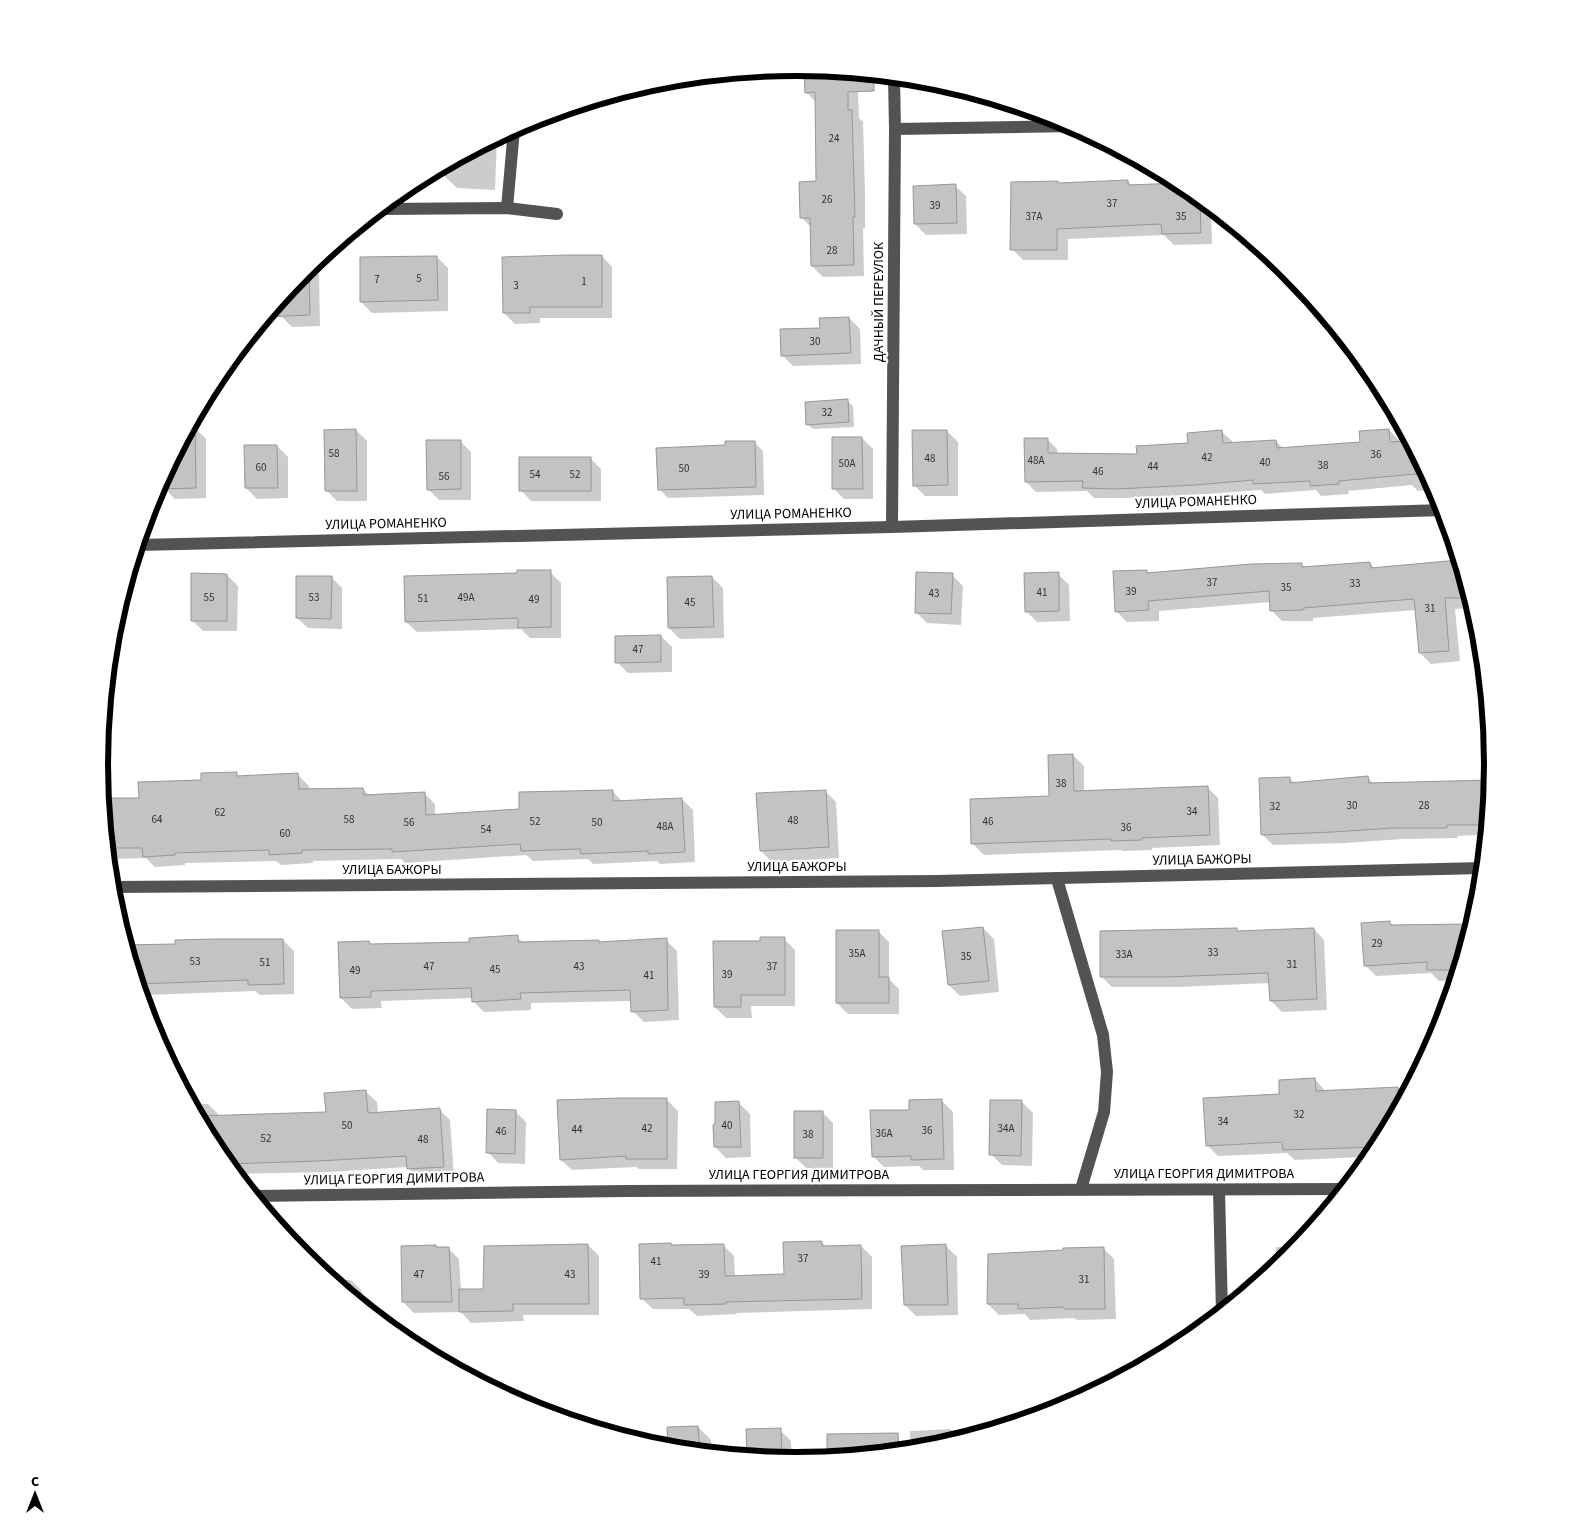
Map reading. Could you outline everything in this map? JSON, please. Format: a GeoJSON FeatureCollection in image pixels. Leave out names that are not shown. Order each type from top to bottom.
{"type":"FeatureCollection","features":[{"type":"Feature","properties":{"kind":"street","name":"ДАЧНЫЙ ПЕРЕУЛОК"},"geometry":{"type":"LineString","coordinates":[[892,527],[894,83]]}},
{"type":"Feature","properties":{"kind":"street"},"geometry":{"type":"LineString","coordinates":[[895,129],[1053,126]]}},
{"type":"Feature","properties":{"kind":"street"},"geometry":{"type":"LineString","coordinates":[[507,208],[513,138]]}},
{"type":"Feature","properties":{"kind":"street"},"geometry":{"type":"LineString","coordinates":[[391,209],[507,208],[557,214]]}},
{"type":"Feature","properties":{"kind":"street","name":"УЛИЦА РОМАНЕНКО"},"geometry":{"type":"LineString","coordinates":[[144,545],[892,527],[1436,510]]}},
{"type":"Feature","properties":{"kind":"street","name":"УЛИЦА БАЖОРЫ"},"geometry":{"type":"LineString","coordinates":[[119,887],[1057,879],[1477,868]]}},
{"type":"Feature","properties":{"kind":"street"},"geometry":{"type":"LineString","coordinates":[[1057,879],[1103,1034],[1107,1072],[1104,1112],[1081,1189]]}},
{"type":"Feature","properties":{"kind":"street","name":"УЛИЦА ГЕОРГИЯ ДИМИТРОВА"},"geometry":{"type":"LineString","coordinates":[[261,1196],[635,1191],[1338,1189]]}},
{"type":"Feature","properties":{"kind":"street"},"geometry":{"type":"LineString","coordinates":[[1219,1190],[1222,1305]]}},
{"type":"Feature","properties":{"kind":"building"},"geometry":{"type":"Polygon","coordinates":[[[804,76],[874,81],[874,91],[848,92],[848,110],[852,110],[855,217],[853,217],[854,265],[811,266],[810,218],[800,218],[799,182],[816,181],[815,92],[805,93],[804,76]]]}},
{"type":"Feature","properties":{"kind":"building"},"geometry":{"type":"Polygon","coordinates":[[[1128,180],[1128,185],[1166,184],[1200,207],[1201,233],[1162,234],[1161,224],[1057,229],[1057,250],[1010,250],[1011,182],[1058,181],[1058,183],[1128,180]]]}},
{"type":"Feature","properties":{"kind":"building"},"geometry":{"type":"Polygon","coordinates":[[[956,184],[957,223],[914,224],[913,186],[956,184]]]}},
{"type":"Feature","properties":{"kind":"building"},"geometry":{"type":"Polygon","coordinates":[[[602,255],[602,307],[530,307],[530,313],[503,313],[502,257],[602,255]]]}},
{"type":"Feature","properties":{"kind":"building"},"geometry":{"type":"Polygon","coordinates":[[[437,256],[438,300],[360,302],[360,257],[437,256]]]}},
{"type":"Feature","properties":{"kind":"building"},"geometry":{"type":"Polygon","coordinates":[[[309,279],[310,315],[274,317],[309,279]]]}},
{"type":"Feature","properties":{"kind":"building"},"geometry":{"type":"Polygon","coordinates":[[[849,317],[851,353],[781,356],[780,329],[820,328],[819,318],[849,317]]]}},
{"type":"Feature","properties":{"kind":"building"},"geometry":{"type":"Polygon","coordinates":[[[848,399],[849,422],[806,425],[805,402],[848,399]]]}},
{"type":"Feature","properties":{"kind":"building"},"geometry":{"type":"Polygon","coordinates":[[[195,429],[196,488],[166,489],[195,429]]]}},
{"type":"Feature","properties":{"kind":"building"},"geometry":{"type":"Polygon","coordinates":[[[356,429],[357,491],[325,491],[324,430],[356,429]]]}},
{"type":"Feature","properties":{"kind":"building"},"geometry":{"type":"Polygon","coordinates":[[[1389,429],[1390,442],[1404,441],[1420,474],[1339,481],[1339,484],[1310,486],[1310,481],[1253,484],[1253,480],[1117,489],[1082,488],[1083,481],[1025,482],[1024,438],[1048,438],[1048,453],[1137,454],[1136,446],[1188,443],[1187,433],[1222,430],[1223,443],[1276,440],[1277,448],[1360,442],[1359,431],[1389,429]]]}},
{"type":"Feature","properties":{"kind":"building"},"geometry":{"type":"Polygon","coordinates":[[[912,430],[947,430],[948,485],[913,486],[912,430]]]}},
{"type":"Feature","properties":{"kind":"building"},"geometry":{"type":"Polygon","coordinates":[[[832,437],[862,437],[863,489],[832,489],[832,437]]]}},
{"type":"Feature","properties":{"kind":"building"},"geometry":{"type":"Polygon","coordinates":[[[426,440],[461,440],[461,489],[427,490],[426,440]]]}},
{"type":"Feature","properties":{"kind":"building"},"geometry":{"type":"Polygon","coordinates":[[[725,441],[755,441],[756,487],[658,490],[656,448],[725,445],[725,441]]]}},
{"type":"Feature","properties":{"kind":"building"},"geometry":{"type":"Polygon","coordinates":[[[244,445],[277,445],[278,488],[245,488],[244,445]]]}},
{"type":"Feature","properties":{"kind":"building"},"geometry":{"type":"Polygon","coordinates":[[[519,457],[591,457],[591,491],[519,491],[519,457]]]}},
{"type":"Feature","properties":{"kind":"building"},"geometry":{"type":"Polygon","coordinates":[[[1453,561],[1464,598],[1445,598],[1449,651],[1419,653],[1414,599],[1303,608],[1303,610],[1270,611],[1269,591],[1148,601],[1149,610],[1115,612],[1113,571],[1147,570],[1147,573],[1251,564],[1302,563],[1302,567],[1370,562],[1371,568],[1453,561]]]}},
{"type":"Feature","properties":{"kind":"building"},"geometry":{"type":"Polygon","coordinates":[[[517,570],[551,570],[551,627],[518,628],[518,618],[405,622],[404,576],[517,573],[517,570]]]}},
{"type":"Feature","properties":{"kind":"building"},"geometry":{"type":"Polygon","coordinates":[[[916,572],[953,573],[951,614],[915,613],[916,572]]]}},
{"type":"Feature","properties":{"kind":"building"},"geometry":{"type":"Polygon","coordinates":[[[1059,572],[1059,611],[1025,612],[1024,573],[1059,572]]]}},
{"type":"Feature","properties":{"kind":"building"},"geometry":{"type":"Polygon","coordinates":[[[191,573],[227,574],[227,621],[191,621],[191,573]]]}},
{"type":"Feature","properties":{"kind":"building"},"geometry":{"type":"Polygon","coordinates":[[[296,576],[332,576],[331,619],[296,618],[296,576]]]}},
{"type":"Feature","properties":{"kind":"building"},"geometry":{"type":"Polygon","coordinates":[[[712,576],[714,627],[668,628],[667,577],[712,576]]]}},
{"type":"Feature","properties":{"kind":"building"},"geometry":{"type":"Polygon","coordinates":[[[661,635],[661,662],[615,663],[615,636],[661,635]]]}},
{"type":"Feature","properties":{"kind":"building"},"geometry":{"type":"Polygon","coordinates":[[[1073,754],[1074,791],[1208,786],[1210,835],[1142,838],[1142,840],[1111,841],[1111,839],[971,844],[970,799],[1049,796],[1048,755],[1073,754]]]}},
{"type":"Feature","properties":{"kind":"building"},"geometry":{"type":"Polygon","coordinates":[[[237,772],[237,776],[298,773],[299,789],[363,788],[364,795],[425,792],[426,815],[519,809],[519,792],[613,790],[613,801],[682,798],[685,852],[648,854],[648,851],[581,854],[580,849],[521,851],[520,844],[392,852],[392,849],[302,850],[302,853],[269,855],[269,850],[175,853],[175,855],[143,857],[142,848],[113,848],[109,798],[139,798],[138,782],[201,780],[201,773],[237,772]]]}},
{"type":"Feature","properties":{"kind":"building"},"geometry":{"type":"Polygon","coordinates":[[[1368,776],[1369,783],[1484,780],[1482,825],[1447,825],[1447,828],[1393,828],[1261,835],[1259,778],[1290,777],[1290,783],[1368,776]]]}},
{"type":"Feature","properties":{"kind":"building"},"geometry":{"type":"Polygon","coordinates":[[[826,790],[829,847],[760,851],[756,793],[826,790]]]}},
{"type":"Feature","properties":{"kind":"building"},"geometry":{"type":"Polygon","coordinates":[[[1390,921],[1390,925],[1466,924],[1453,970],[1427,970],[1427,962],[1364,966],[1361,923],[1390,921]]]}},
{"type":"Feature","properties":{"kind":"building"},"geometry":{"type":"Polygon","coordinates":[[[983,927],[989,981],[948,985],[942,931],[983,927]]]}},
{"type":"Feature","properties":{"kind":"building"},"geometry":{"type":"Polygon","coordinates":[[[1237,928],[1237,931],[1314,928],[1317,999],[1270,1001],[1268,973],[1166,977],[1100,977],[1100,931],[1237,928]]]}},
{"type":"Feature","properties":{"kind":"building"},"geometry":{"type":"Polygon","coordinates":[[[836,930],[879,930],[879,977],[889,977],[889,1003],[836,1003],[836,930]]]}},
{"type":"Feature","properties":{"kind":"building"},"geometry":{"type":"Polygon","coordinates":[[[518,935],[518,942],[599,940],[599,942],[667,938],[668,1010],[631,1012],[630,990],[520,993],[521,999],[472,1002],[471,988],[371,991],[371,997],[340,998],[338,942],[369,941],[370,944],[469,942],[469,938],[518,935]]]}},
{"type":"Feature","properties":{"kind":"building"},"geometry":{"type":"Polygon","coordinates":[[[760,937],[785,937],[785,995],[741,995],[741,1007],[714,1007],[713,941],[760,941],[760,937]]]}},
{"type":"Feature","properties":{"kind":"building"},"geometry":{"type":"Polygon","coordinates":[[[283,939],[284,984],[248,985],[248,980],[144,984],[133,945],[175,944],[175,940],[283,939]]]}},
{"type":"Feature","properties":{"kind":"building"},"geometry":{"type":"Polygon","coordinates":[[[1315,1078],[1316,1091],[1398,1087],[1399,1098],[1369,1147],[1283,1150],[1282,1142],[1206,1146],[1203,1098],[1279,1094],[1279,1080],[1315,1078]]]}},
{"type":"Feature","properties":{"kind":"building"},"geometry":{"type":"Polygon","coordinates":[[[366,1090],[368,1113],[440,1108],[444,1167],[407,1169],[406,1156],[236,1164],[204,1116],[326,1112],[324,1093],[366,1090]]]}},
{"type":"Feature","properties":{"kind":"building"},"geometry":{"type":"Polygon","coordinates":[[[667,1098],[667,1159],[626,1159],[626,1156],[560,1160],[557,1100],[667,1098]]]}},
{"type":"Feature","properties":{"kind":"building"},"geometry":{"type":"Polygon","coordinates":[[[942,1099],[944,1159],[911,1160],[911,1156],[872,1157],[870,1110],[909,1110],[909,1100],[942,1099]]]}},
{"type":"Feature","properties":{"kind":"building"},"geometry":{"type":"Polygon","coordinates":[[[990,1100],[1022,1100],[1021,1156],[989,1155],[990,1100]]]}},
{"type":"Feature","properties":{"kind":"building"},"geometry":{"type":"Polygon","coordinates":[[[739,1101],[741,1147],[714,1147],[715,1102],[739,1101]]]}},
{"type":"Feature","properties":{"kind":"building"},"geometry":{"type":"Polygon","coordinates":[[[487,1109],[516,1110],[515,1154],[486,1153],[487,1109]]]}},
{"type":"Feature","properties":{"kind":"building"},"geometry":{"type":"Polygon","coordinates":[[[794,1111],[823,1111],[823,1158],[794,1158],[794,1111]]]}},
{"type":"Feature","properties":{"kind":"building"},"geometry":{"type":"Polygon","coordinates":[[[822,1241],[822,1246],[861,1245],[862,1299],[726,1302],[726,1304],[684,1305],[684,1298],[640,1299],[639,1244],[724,1244],[725,1276],[784,1274],[783,1242],[822,1241]]]}},
{"type":"Feature","properties":{"kind":"building"},"geometry":{"type":"Polygon","coordinates":[[[588,1244],[589,1304],[513,1304],[513,1311],[459,1312],[459,1289],[483,1289],[484,1246],[588,1244]]]}},
{"type":"Feature","properties":{"kind":"building"},"geometry":{"type":"Polygon","coordinates":[[[946,1244],[948,1305],[904,1305],[901,1246],[946,1244]]]}},
{"type":"Feature","properties":{"kind":"building"},"geometry":{"type":"Polygon","coordinates":[[[436,1245],[436,1247],[449,1247],[452,1302],[402,1302],[401,1246],[436,1245]]]}},
{"type":"Feature","properties":{"kind":"building"},"geometry":{"type":"Polygon","coordinates":[[[1104,1247],[1105,1309],[1064,1309],[1064,1307],[1018,1309],[1018,1304],[987,1304],[988,1254],[1104,1247]]]}},
{"type":"Feature","properties":{"kind":"building"},"geometry":{"type":"Polygon","coordinates":[[[698,1426],[700,1446],[668,1441],[667,1427],[698,1426]]]}},
{"type":"Feature","properties":{"kind":"building"},"geometry":{"type":"Polygon","coordinates":[[[781,1428],[782,1452],[747,1451],[746,1429],[781,1428]]]}},
{"type":"Feature","properties":{"kind":"building"},"geometry":{"type":"Polygon","coordinates":[[[898,1433],[899,1445],[827,1452],[827,1434],[898,1433]]]}}]}
